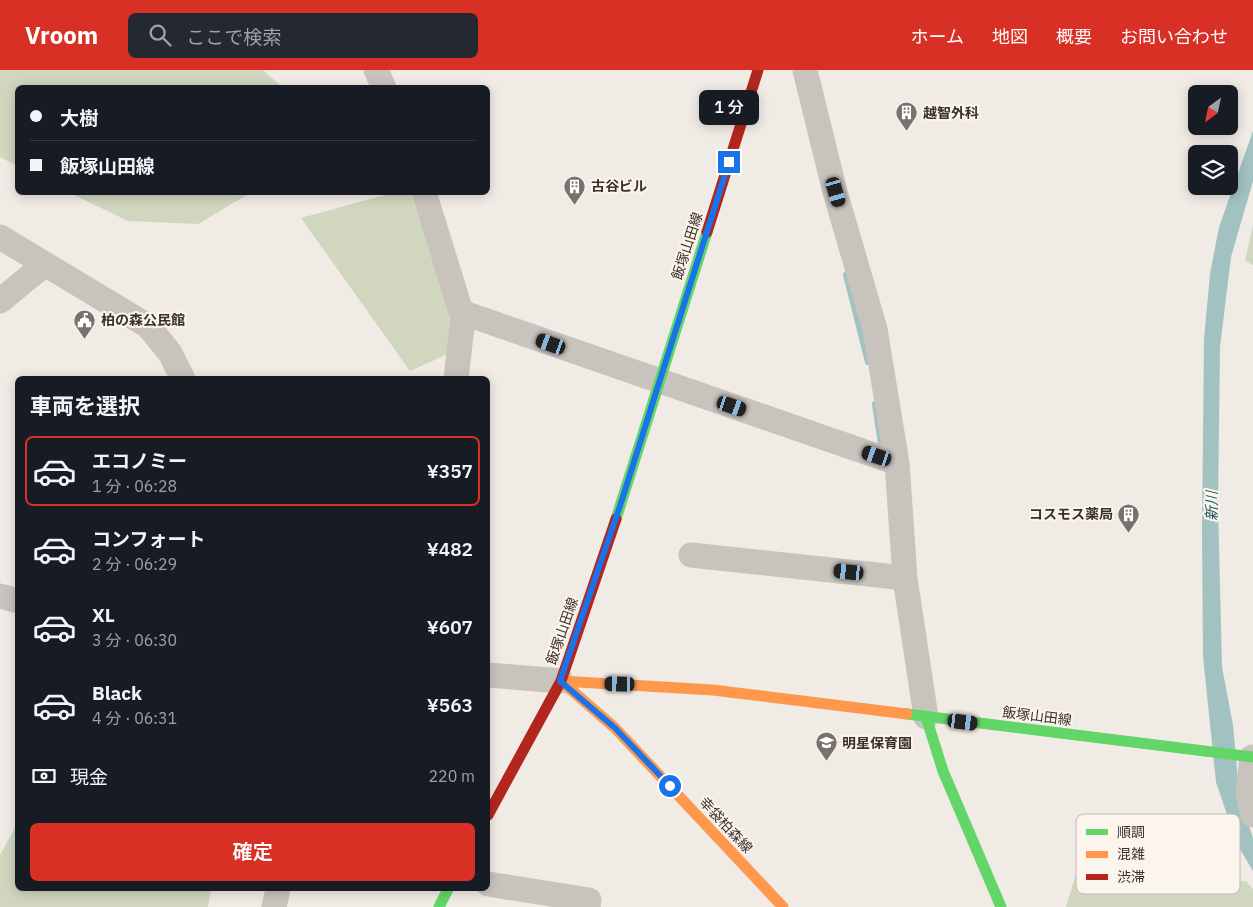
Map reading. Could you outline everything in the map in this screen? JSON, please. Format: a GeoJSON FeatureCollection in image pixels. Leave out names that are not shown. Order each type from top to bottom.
{"type":"FeatureCollection","features":[{"type":"Feature","properties":{"kind":"main road","name":"飯塚山田線"},"geometry":{"type":"LineString","coordinates":[[758,70],[620,506],[560,681],[713,690],[1248,757]]}},
{"type":"Feature","properties":{"kind":"main road"},"geometry":{"type":"LineString","coordinates":[[490,811],[560,681]]}},
{"type":"Feature","properties":{"kind":"main road","name":"幸袋柏森線"},"geometry":{"type":"LineString","coordinates":[[560,681],[615,728],[764,897],[783,907]]}},
{"type":"Feature","properties":{"kind":"main road"},"geometry":{"type":"LineString","coordinates":[[926,717],[943,771],[1001,907]]}},
{"type":"Feature","properties":{"kind":"main road"},"geometry":{"type":"LineString","coordinates":[[439,907],[447,891]]}},
{"type":"Feature","properties":{"kind":"street"},"geometry":{"type":"LineString","coordinates":[[376,70],[383,85]]}},
{"type":"Feature","properties":{"kind":"street"},"geometry":{"type":"LineString","coordinates":[[805,70],[836,192],[876,329],[897,577],[926,717]]}},
{"type":"Feature","properties":{"kind":"street"},"geometry":{"type":"LineString","coordinates":[[425,195],[463,318],[456,376]]}},
{"type":"Feature","properties":{"kind":"street"},"geometry":{"type":"LineString","coordinates":[[0,238],[148,326],[170,353],[182,376]]}},
{"type":"Feature","properties":{"kind":"street"},"geometry":{"type":"LineString","coordinates":[[0,301],[45,264]]}},
{"type":"Feature","properties":{"kind":"street"},"geometry":{"type":"LineString","coordinates":[[461,312],[887,459]]}},
{"type":"Feature","properties":{"kind":"street"},"geometry":{"type":"LineString","coordinates":[[691,555],[897,577]]}},
{"type":"Feature","properties":{"kind":"street"},"geometry":{"type":"LineString","coordinates":[[0,596],[15,600]]}},
{"type":"Feature","properties":{"kind":"street"},"geometry":{"type":"LineString","coordinates":[[490,675],[560,681]]}},
{"type":"Feature","properties":{"kind":"street"},"geometry":{"type":"LineString","coordinates":[[1248,757],[1248,793],[1253,815]]}},
{"type":"Feature","properties":{"kind":"street"},"geometry":{"type":"LineString","coordinates":[[490,884],[589,900],[588,907]]}},
{"type":"Feature","properties":{"kind":"street"},"geometry":{"type":"LineString","coordinates":[[274,907],[278,891]]}},
{"type":"Feature","properties":{"kind":"green space"},"geometry":{"type":"Polygon","coordinates":[[[0,70],[263,70],[280,85],[15,85],[15,165],[0,157],[0,70]]]}},
{"type":"Feature","properties":{"kind":"green space"},"geometry":{"type":"Polygon","coordinates":[[[74,195],[247,195],[198,224],[128,221],[74,195]]]}},
{"type":"Feature","properties":{"kind":"green space"},"geometry":{"type":"Polygon","coordinates":[[[385,195],[412,195],[450,312],[448,354],[410,371],[301,218],[385,195]]]}},
{"type":"Feature","properties":{"kind":"green space"},"geometry":{"type":"Polygon","coordinates":[[[1253,225],[1253,265],[1245,261],[1253,225]]]}},
{"type":"Feature","properties":{"kind":"green space"},"geometry":{"type":"Polygon","coordinates":[[[15,828],[15,891],[211,891],[208,907],[0,907],[0,855],[15,828]]]}},
{"type":"Feature","properties":{"kind":"green space"},"geometry":{"type":"Polygon","coordinates":[[[1076,874],[1076,894],[1240,894],[1240,881],[1246,881],[1253,889],[1253,907],[1066,907],[1076,874]]]}},
{"type":"Feature","properties":{"kind":"water","name":"新川"},"geometry":{"type":"Polygon","coordinates":[[[1253,131],[1253,181],[1231,257],[1220,347],[1218,505],[1222,667],[1233,725],[1239,790],[1253,839],[1253,871],[1240,849],[1240,814],[1227,814],[1216,782],[1203,656],[1204,339],[1210,274],[1219,227],[1230,195],[1238,195],[1238,173],[1253,131]]]}},
{"type":"Feature","properties":{"kind":"waterway"},"geometry":{"type":"LineString","coordinates":[[846,275],[868,362]]}},
{"type":"Feature","properties":{"kind":"waterway"},"geometry":{"type":"LineString","coordinates":[[875,404],[882,451]]}},
{"type":"Feature","properties":{"kind":"traffic: fast"},"geometry":{"type":"LineString","coordinates":[[616,519],[707,232]]}},
{"type":"Feature","properties":{"kind":"traffic: fast"},"geometry":{"type":"LineString","coordinates":[[907,714],[1253,757]]}},
{"type":"Feature","properties":{"kind":"traffic: fast"},"geometry":{"type":"LineString","coordinates":[[926,717],[943,771],[1001,907]]}},
{"type":"Feature","properties":{"kind":"traffic: fast"},"geometry":{"type":"LineString","coordinates":[[439,907],[447,891]]}},
{"type":"Feature","properties":{"kind":"traffic: slow"},"geometry":{"type":"LineString","coordinates":[[561,681],[713,690],[907,714]]}},
{"type":"Feature","properties":{"kind":"traffic: slow"},"geometry":{"type":"LineString","coordinates":[[561,681],[615,728],[783,907]]}},
{"type":"Feature","properties":{"kind":"traffic: jam"},"geometry":{"type":"LineString","coordinates":[[707,232],[758,70]]}},
{"type":"Feature","properties":{"kind":"traffic: jam"},"geometry":{"type":"LineString","coordinates":[[490,811],[561,681],[616,519]]}},
{"type":"Feature","properties":{"kind":"place","name":"越智外科"},"geometry":{"type":"Point","coordinates":[907,132]}},
{"type":"Feature","properties":{"kind":"place","name":"古谷ビル"},"geometry":{"type":"Point","coordinates":[575,205]}},
{"type":"Feature","properties":{"kind":"place","name":"柏の森公民館"},"geometry":{"type":"Point","coordinates":[85,339]}},
{"type":"Feature","properties":{"kind":"place","name":"コスモス薬局"},"geometry":{"type":"Point","coordinates":[1129,533]}},
{"type":"Feature","properties":{"kind":"place","name":"明星保育園"},"geometry":{"type":"Point","coordinates":[826,762]}},
{"type":"Feature","properties":{"kind":"route"},"geometry":{"type":"LineString","coordinates":[[670,786],[615,728],[560,681],[620,506],[729,162]]}}]}
